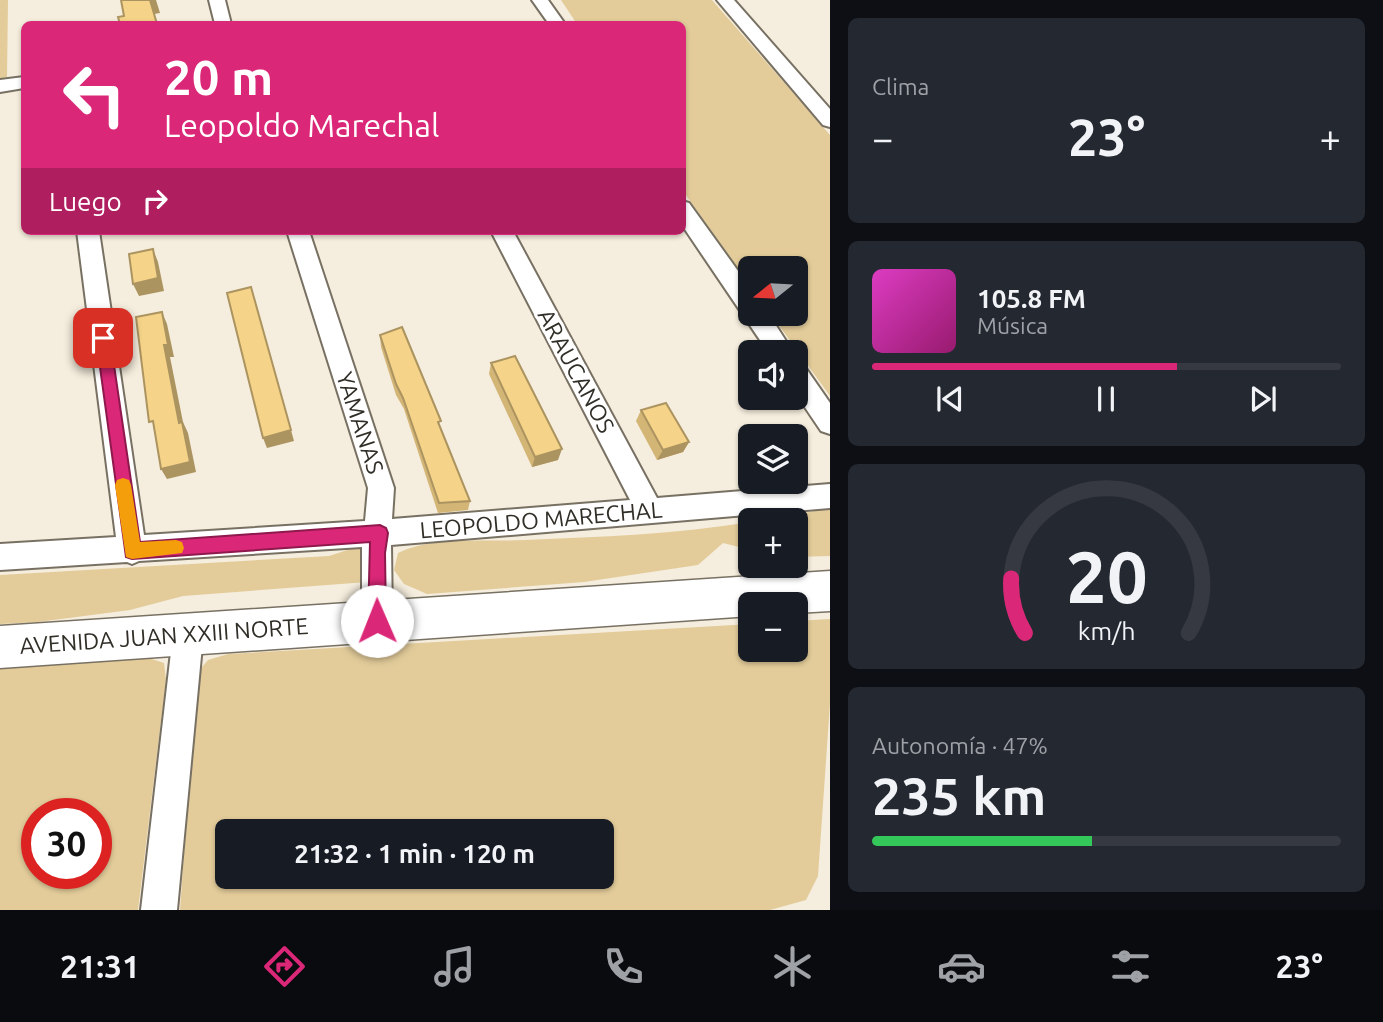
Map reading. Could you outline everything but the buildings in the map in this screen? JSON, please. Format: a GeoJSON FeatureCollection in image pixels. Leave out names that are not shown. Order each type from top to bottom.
{"type":"FeatureCollection","features":[{"type":"Feature","properties":{"kind":"street"},"geometry":{"type":"LineString","coordinates":[[217,0],[222,21]]}},
{"type":"Feature","properties":{"kind":"street"},"geometry":{"type":"LineString","coordinates":[[540,0],[554,21]]}},
{"type":"Feature","properties":{"kind":"street"},"geometry":{"type":"LineString","coordinates":[[725,0],[821,99],[830,121]]}},
{"type":"Feature","properties":{"kind":"street"},"geometry":{"type":"LineString","coordinates":[[0,86],[21,83]]}},
{"type":"Feature","properties":{"kind":"street"},"geometry":{"type":"LineString","coordinates":[[686,214],[738,288]]}},
{"type":"Feature","properties":{"kind":"street"},"geometry":{"type":"LineString","coordinates":[[89,235],[132,551]]}},
{"type":"Feature","properties":{"kind":"street","name":"YAMANAS"},"geometry":{"type":"LineString","coordinates":[[299,235],[381,488],[380,533],[376,553],[377,621]]}},
{"type":"Feature","properties":{"kind":"street","name":"ARAUCANOS"},"geometry":{"type":"LineString","coordinates":[[504,235],[650,511]]}},
{"type":"Feature","properties":{"kind":"street"},"geometry":{"type":"LineString","coordinates":[[808,391],[830,423]]}},
{"type":"Feature","properties":{"kind":"street","name":"LEOPOLDO MARECHAL"},"geometry":{"type":"LineString","coordinates":[[0,557],[132,551],[380,533],[830,496]]}},
{"type":"Feature","properties":{"kind":"street","name":"AVENIDA JUAN XXIII NORTE"},"geometry":{"type":"LineString","coordinates":[[0,647],[830,591]]}},
{"type":"Feature","properties":{"kind":"street"},"geometry":{"type":"LineString","coordinates":[[159,910],[188,635]]}},
{"type":"Feature","properties":{"kind":"shaded area"},"geometry":{"type":"Polygon","coordinates":[[[0,0],[8,0],[7,77],[0,79],[0,0]]]}},
{"type":"Feature","properties":{"kind":"shaded area"},"geometry":{"type":"Polygon","coordinates":[[[561,0],[712,0],[830,135],[830,396],[808,366],[808,340],[790,340],[779,326],[808,326],[808,256],[738,256],[738,269],[686,195],[686,21],[575,21],[561,0]]]}},
{"type":"Feature","properties":{"kind":"shaded area"},"geometry":{"type":"Polygon","coordinates":[[[830,508],[830,556],[808,557],[808,512],[830,508]]]}},
{"type":"Feature","properties":{"kind":"shaded area"},"geometry":{"type":"Polygon","coordinates":[[[738,524],[738,547],[723,543],[698,565],[584,582],[427,594],[404,584],[394,570],[398,553],[427,544],[695,529],[738,524]]]}},
{"type":"Feature","properties":{"kind":"shaded area"},"geometry":{"type":"Polygon","coordinates":[[[366,544],[367,582],[183,596],[130,610],[0,624],[0,575],[329,556],[366,544]]]}},
{"type":"Feature","properties":{"kind":"shaded area"},"geometry":{"type":"Polygon","coordinates":[[[830,619],[830,703],[818,876],[806,900],[770,910],[180,910],[197,673],[208,660],[228,654],[738,625],[738,662],[808,662],[808,620],[830,619]]]}},
{"type":"Feature","properties":{"kind":"shaded area"},"geometry":{"type":"Polygon","coordinates":[[[146,657],[164,663],[166,680],[138,910],[0,910],[0,667],[146,657]]]}},
{"type":"Feature","properties":{"kind":"slow traffic"},"geometry":{"type":"LineString","coordinates":[[123,485],[132,551],[176,548]]}},
{"type":"Feature","properties":{"kind":"route"},"geometry":{"type":"LineString","coordinates":[[103,338],[132,551],[380,533],[376,553],[377,621]]}}]}
